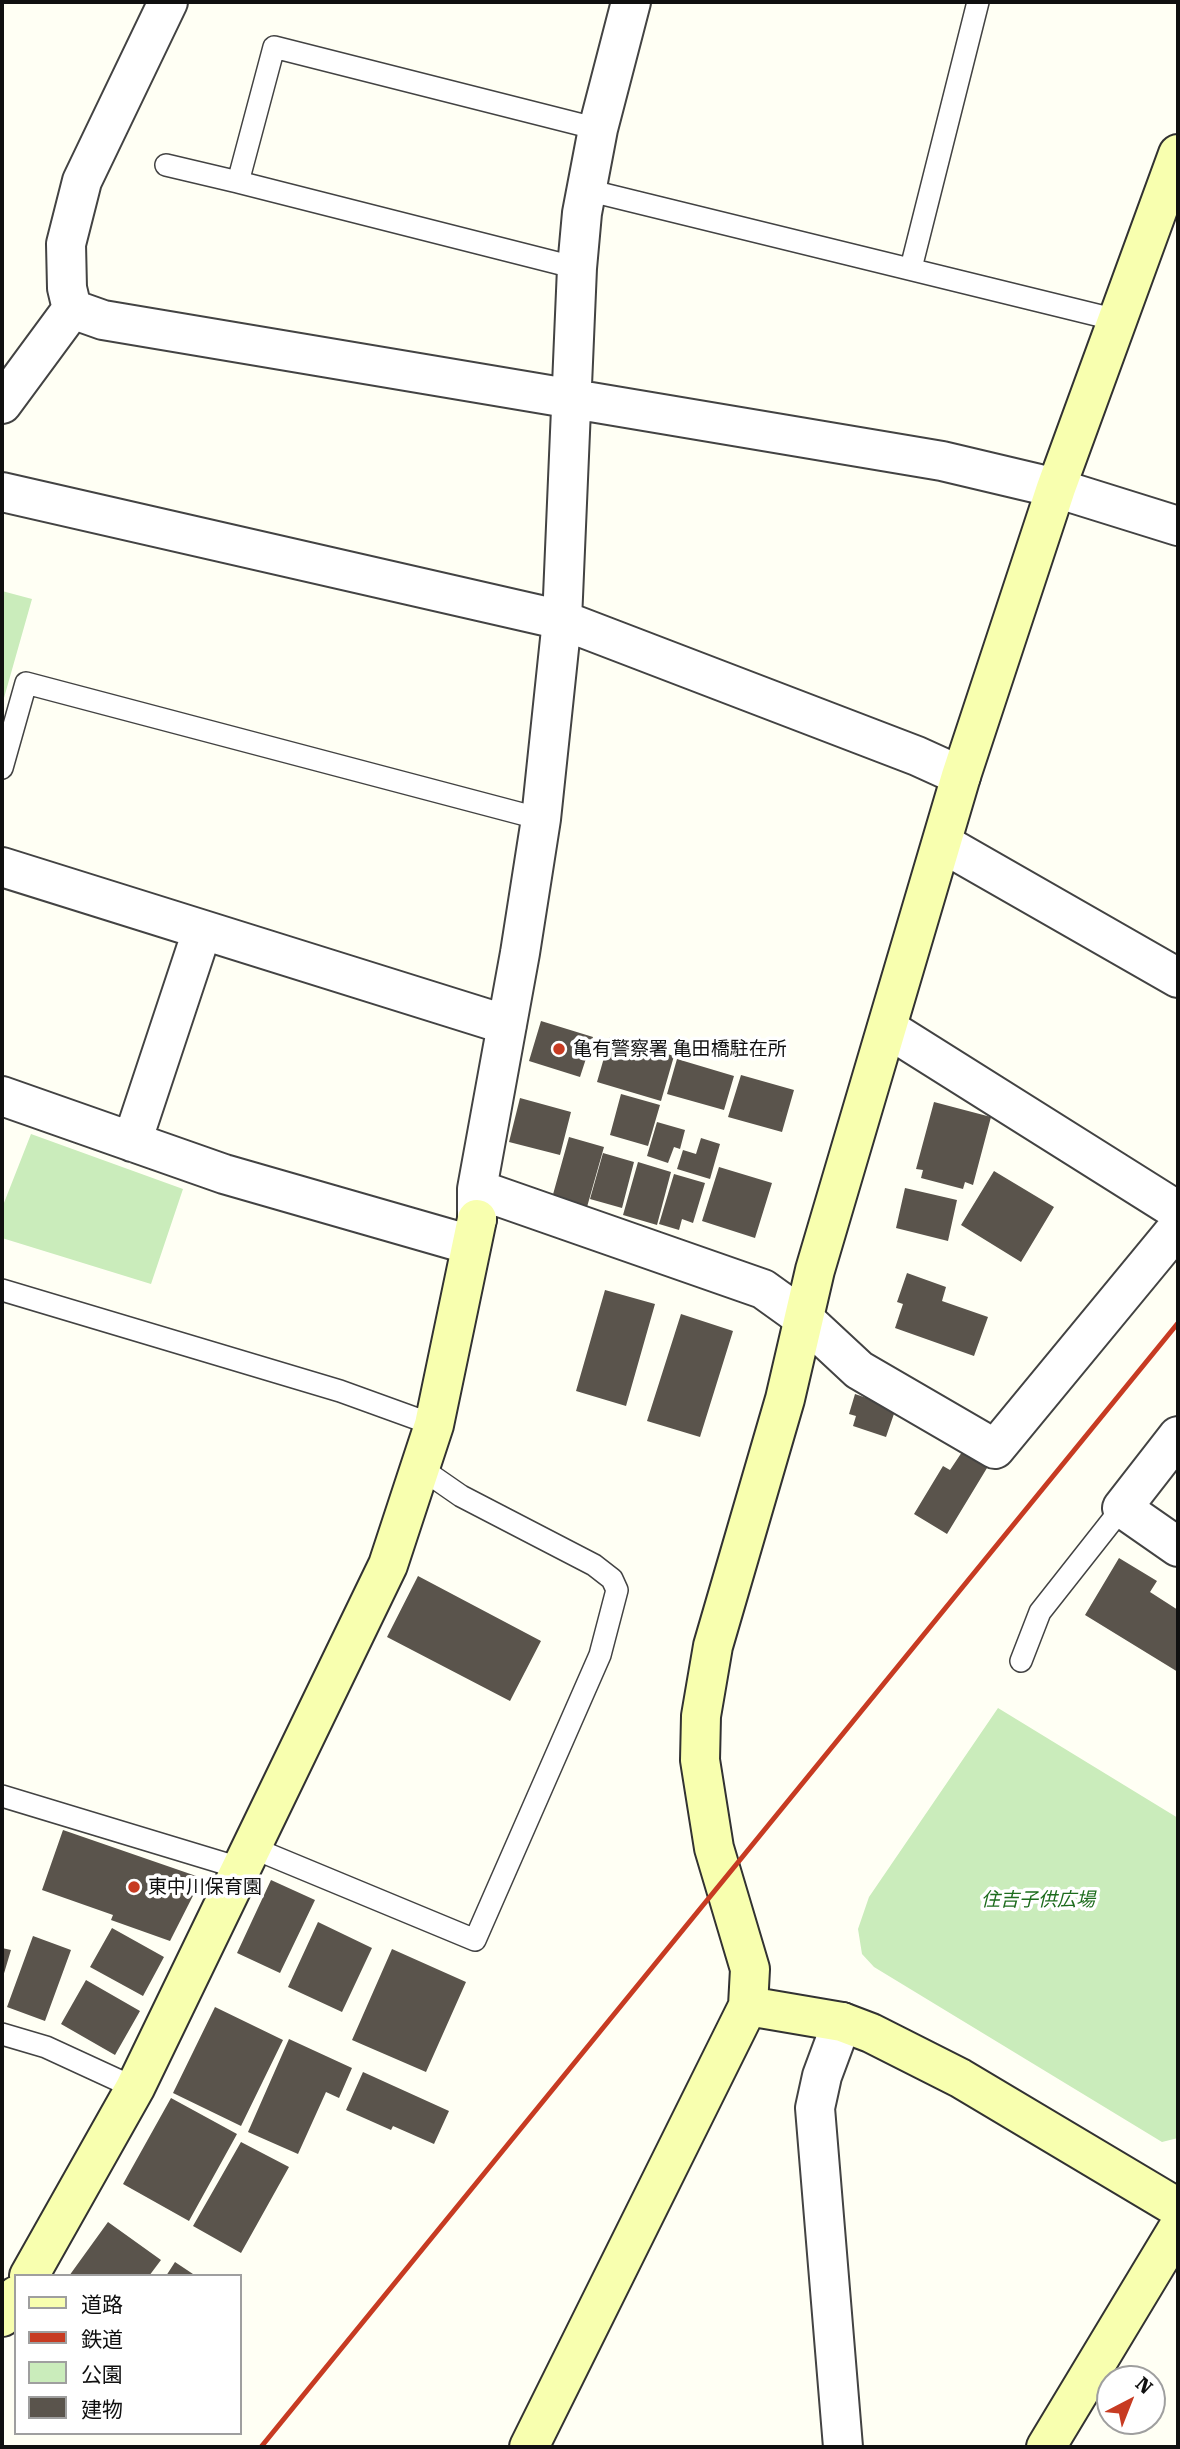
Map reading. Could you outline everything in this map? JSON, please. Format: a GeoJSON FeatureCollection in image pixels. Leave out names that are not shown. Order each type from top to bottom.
{"type":"FeatureCollection","features":[{"type":"Feature","properties":{"kind":"street"},"geometry":{"type":"LineString","coordinates":[[72,309],[66,288],[66,244],[82,181],[168,2]]}},
{"type":"Feature","properties":{"kind":"street"},"geometry":{"type":"LineString","coordinates":[[30,2274],[135,2088],[388,1564],[422,1469],[434,1425],[475,1218],[541,818],[562,620],[577,268],[598,129],[631,2]]}},
{"type":"Feature","properties":{"kind":"street"},"geometry":{"type":"LineString","coordinates":[[529,2447],[748,2006],[750,1969],[714,1849],[700,1760],[701,1716],[713,1646],[785,1399],[802,1317],[961,776],[1056,488],[1178,155]]}},
{"type":"Feature","properties":{"kind":"street"},"geometry":{"type":"LineString","coordinates":[[72,309],[103,320],[942,461],[1056,488],[1178,526]]}},
{"type":"Feature","properties":{"kind":"street"},"geometry":{"type":"LineString","coordinates":[[2,404],[72,309]]}},
{"type":"Feature","properties":{"kind":"street"},"geometry":{"type":"LineString","coordinates":[[2,492],[562,620],[916,756],[961,776]]}},
{"type":"Feature","properties":{"kind":"street"},"geometry":{"type":"LineString","coordinates":[[942,843],[1178,978]]}},
{"type":"Feature","properties":{"kind":"street"},"geometry":{"type":"LineString","coordinates":[[2,867],[507,1025]]}},
{"type":"Feature","properties":{"kind":"street"},"geometry":{"type":"LineString","coordinates":[[132,1142],[202,931]]}},
{"type":"Feature","properties":{"kind":"street"},"geometry":{"type":"LineString","coordinates":[[887,1028],[1178,1211]]}},
{"type":"Feature","properties":{"kind":"street"},"geometry":{"type":"LineString","coordinates":[[2,1096],[224,1174],[475,1218],[763,1289],[802,1317],[859,1370],[995,1449],[1178,1227]]}},
{"type":"Feature","properties":{"kind":"street"},"geometry":{"type":"LineString","coordinates":[[1178,1436],[1122,1508],[1178,1547]]}},
{"type":"Feature","properties":{"kind":"street"},"geometry":{"type":"LineString","coordinates":[[748,2006],[842,2022],[871,2033],[960,2077],[1178,2208]]}},
{"type":"Feature","properties":{"kind":"street"},"geometry":{"type":"LineString","coordinates":[[842,2022],[822,2076],[815,2109],[843,2447]]}},
{"type":"Feature","properties":{"kind":"street"},"geometry":{"type":"LineString","coordinates":[[1046,2447],[1178,2228]]}},
{"type":"Feature","properties":{"kind":"street"},"geometry":{"type":"LineString","coordinates":[[2,2317],[14,2299]]}},
{"type":"Feature","properties":{"kind":"lane"},"geometry":{"type":"LineString","coordinates":[[911,268],[978,2]]}},
{"type":"Feature","properties":{"kind":"lane"},"geometry":{"type":"LineString","coordinates":[[238,182],[274,47],[598,129]]}},
{"type":"Feature","properties":{"kind":"lane"},"geometry":{"type":"LineString","coordinates":[[166,165],[577,268]]}},
{"type":"Feature","properties":{"kind":"lane"},"geometry":{"type":"LineString","coordinates":[[587,190],[1117,320]]}},
{"type":"Feature","properties":{"kind":"lane"},"geometry":{"type":"LineString","coordinates":[[2,768],[26,683],[541,818]]}},
{"type":"Feature","properties":{"kind":"lane"},"geometry":{"type":"LineString","coordinates":[[2,1290],[340,1391],[434,1425]]}},
{"type":"Feature","properties":{"kind":"lane"},"geometry":{"type":"LineString","coordinates":[[2,1796],[248,1858],[475,1940],[600,1655],[617,1590],[612,1579],[594,1565],[461,1496],[422,1469]]}},
{"type":"Feature","properties":{"kind":"lane"},"geometry":{"type":"LineString","coordinates":[[1021,1661],[1040,1612],[1122,1508]]}},
{"type":"Feature","properties":{"kind":"lane"},"geometry":{"type":"LineString","coordinates":[[2,2034],[46,2047],[135,2088]]}},
{"type":"Feature","properties":{"kind":"green space"},"geometry":{"type":"Polygon","coordinates":[[[2,591],[32,599],[2,705],[2,591]]]}},
{"type":"Feature","properties":{"kind":"green space"},"geometry":{"type":"Polygon","coordinates":[[[31,1134],[183,1189],[151,1284],[2,1238],[2,1208],[31,1134]]]}},
{"type":"Feature","properties":{"kind":"green space","name":"住吉子供広場"},"geometry":{"type":"Polygon","coordinates":[[[998,1708],[1178,1818],[1178,2138],[1162,2142],[874,1967],[862,1954],[858,1929],[869,1897],[998,1708]]]}},
{"type":"Feature","properties":{"kind":"building"},"geometry":{"type":"Polygon","coordinates":[[[541,1021],[593,1037],[580,1077],[529,1061],[541,1021]]]}},
{"type":"Feature","properties":{"kind":"building"},"geometry":{"type":"Polygon","coordinates":[[[610,1037],[674,1056],[661,1101],[597,1082],[610,1037]]]}},
{"type":"Feature","properties":{"kind":"building"},"geometry":{"type":"Polygon","coordinates":[[[677,1059],[734,1076],[724,1110],[667,1094],[677,1059]]]}},
{"type":"Feature","properties":{"kind":"building"},"geometry":{"type":"Polygon","coordinates":[[[741,1075],[794,1090],[782,1132],[728,1117],[741,1075]]]}},
{"type":"Feature","properties":{"kind":"building"},"geometry":{"type":"Polygon","coordinates":[[[621,1094],[660,1105],[648,1146],[610,1135],[621,1094]]]}},
{"type":"Feature","properties":{"kind":"building"},"geometry":{"type":"Polygon","coordinates":[[[520,1098],[571,1112],[560,1155],[509,1142],[520,1098]]]}},
{"type":"Feature","properties":{"kind":"building"},"geometry":{"type":"Polygon","coordinates":[[[934,1102],[991,1117],[973,1185],[965,1182],[963,1189],[921,1178],[923,1170],[916,1169],[934,1102]]]}},
{"type":"Feature","properties":{"kind":"building"},"geometry":{"type":"Polygon","coordinates":[[[657,1122],[685,1130],[680,1149],[674,1147],[668,1163],[647,1156],[657,1122]]]}},
{"type":"Feature","properties":{"kind":"building"},"geometry":{"type":"Polygon","coordinates":[[[569,1137],[604,1147],[587,1207],[552,1198],[569,1137]]]}},
{"type":"Feature","properties":{"kind":"building"},"geometry":{"type":"Polygon","coordinates":[[[701,1138],[720,1144],[710,1179],[677,1169],[683,1150],[696,1154],[701,1138]]]}},
{"type":"Feature","properties":{"kind":"building"},"geometry":{"type":"Polygon","coordinates":[[[603,1153],[634,1162],[622,1208],[590,1199],[603,1153]]]}},
{"type":"Feature","properties":{"kind":"building"},"geometry":{"type":"Polygon","coordinates":[[[638,1162],[671,1172],[657,1225],[623,1215],[638,1162]]]}},
{"type":"Feature","properties":{"kind":"building"},"geometry":{"type":"Polygon","coordinates":[[[719,1167],[772,1183],[755,1238],[702,1221],[719,1167]]]}},
{"type":"Feature","properties":{"kind":"building"},"geometry":{"type":"Polygon","coordinates":[[[994,1171],[1054,1207],[1021,1262],[961,1225],[994,1171]]]}},
{"type":"Feature","properties":{"kind":"building"},"geometry":{"type":"Polygon","coordinates":[[[674,1174],[705,1183],[693,1223],[682,1219],[679,1230],[659,1224],[674,1174]]]}},
{"type":"Feature","properties":{"kind":"building"},"geometry":{"type":"Polygon","coordinates":[[[905,1188],[957,1200],[948,1241],[896,1228],[905,1188]]]}},
{"type":"Feature","properties":{"kind":"building"},"geometry":{"type":"Polygon","coordinates":[[[907,1273],[946,1287],[942,1301],[988,1317],[974,1356],[895,1328],[903,1304],[897,1302],[907,1273]]]}},
{"type":"Feature","properties":{"kind":"building"},"geometry":{"type":"Polygon","coordinates":[[[605,1290],[655,1304],[626,1406],[576,1391],[605,1290]]]}},
{"type":"Feature","properties":{"kind":"building"},"geometry":{"type":"Polygon","coordinates":[[[681,1314],[733,1331],[700,1437],[647,1421],[681,1314]]]}},
{"type":"Feature","properties":{"kind":"building"},"geometry":{"type":"Polygon","coordinates":[[[855,1394],[896,1408],[886,1437],[853,1426],[856,1416],[849,1414],[855,1394]]]}},
{"type":"Feature","properties":{"kind":"building"},"geometry":{"type":"Polygon","coordinates":[[[962,1452],[987,1468],[947,1534],[914,1514],[943,1466],[950,1470],[962,1452]]]}},
{"type":"Feature","properties":{"kind":"building"},"geometry":{"type":"Polygon","coordinates":[[[1119,1558],[1157,1581],[1150,1592],[1178,1610],[1178,1672],[1085,1615],[1119,1558]]]}},
{"type":"Feature","properties":{"kind":"building"},"geometry":{"type":"Polygon","coordinates":[[[418,1576],[541,1641],[510,1701],[387,1637],[418,1576]]]}},
{"type":"Feature","properties":{"kind":"building"},"geometry":{"type":"Polygon","coordinates":[[[63,1830],[202,1878],[170,1941],[111,1920],[113,1915],[42,1890],[63,1830]]]}},
{"type":"Feature","properties":{"kind":"building"},"geometry":{"type":"Polygon","coordinates":[[[271,1880],[315,1900],[280,1973],[237,1953],[271,1880]]]}},
{"type":"Feature","properties":{"kind":"building"},"geometry":{"type":"Polygon","coordinates":[[[318,1922],[372,1948],[342,2012],[288,1987],[318,1922]]]}},
{"type":"Feature","properties":{"kind":"building"},"geometry":{"type":"Polygon","coordinates":[[[112,1928],[164,1957],[143,1996],[90,1967],[112,1928]]]}},
{"type":"Feature","properties":{"kind":"building"},"geometry":{"type":"Polygon","coordinates":[[[33,1936],[71,1950],[45,2021],[7,2007],[33,1936]]]}},
{"type":"Feature","properties":{"kind":"building"},"geometry":{"type":"Polygon","coordinates":[[[2,1948],[11,1950],[2,1980],[2,1948]]]}},
{"type":"Feature","properties":{"kind":"building"},"geometry":{"type":"Polygon","coordinates":[[[392,1949],[466,1982],[426,2072],[352,2040],[392,1949]]]}},
{"type":"Feature","properties":{"kind":"building"},"geometry":{"type":"Polygon","coordinates":[[[86,1980],[140,2011],[115,2055],[61,2024],[86,1980]]]}},
{"type":"Feature","properties":{"kind":"building"},"geometry":{"type":"Polygon","coordinates":[[[215,2007],[283,2040],[241,2126],[173,2093],[215,2007]]]}},
{"type":"Feature","properties":{"kind":"building"},"geometry":{"type":"Polygon","coordinates":[[[289,2039],[352,2068],[339,2098],[326,2092],[298,2154],[248,2132],[289,2039]]]}},
{"type":"Feature","properties":{"kind":"building"},"geometry":{"type":"Polygon","coordinates":[[[363,2072],[449,2111],[434,2144],[393,2126],[391,2130],[346,2110],[363,2072]]]}},
{"type":"Feature","properties":{"kind":"building"},"geometry":{"type":"Polygon","coordinates":[[[171,2098],[237,2134],[189,2221],[123,2184],[171,2098]]]}},
{"type":"Feature","properties":{"kind":"building"},"geometry":{"type":"Polygon","coordinates":[[[241,2142],[289,2167],[241,2253],[193,2226],[241,2142]]]}},
{"type":"Feature","properties":{"kind":"building"},"geometry":{"type":"Polygon","coordinates":[[[108,2222],[161,2260],[150,2274],[70,2274],[108,2222]]]}},
{"type":"Feature","properties":{"kind":"building"},"geometry":{"type":"Polygon","coordinates":[[[175,2262],[193,2274],[167,2274],[175,2262]]]}},
{"type":"Feature","properties":{"kind":"railway"},"geometry":{"type":"LineString","coordinates":[[261,2447],[1178,1323]]}},
{"type":"Feature","properties":{"kind":"place","name":"亀有警察署 亀田橋駐在所"},"geometry":{"type":"Point","coordinates":[559,1049]}},
{"type":"Feature","properties":{"kind":"place","name":"東中川保育園"},"geometry":{"type":"Point","coordinates":[134,1887]}}]}
